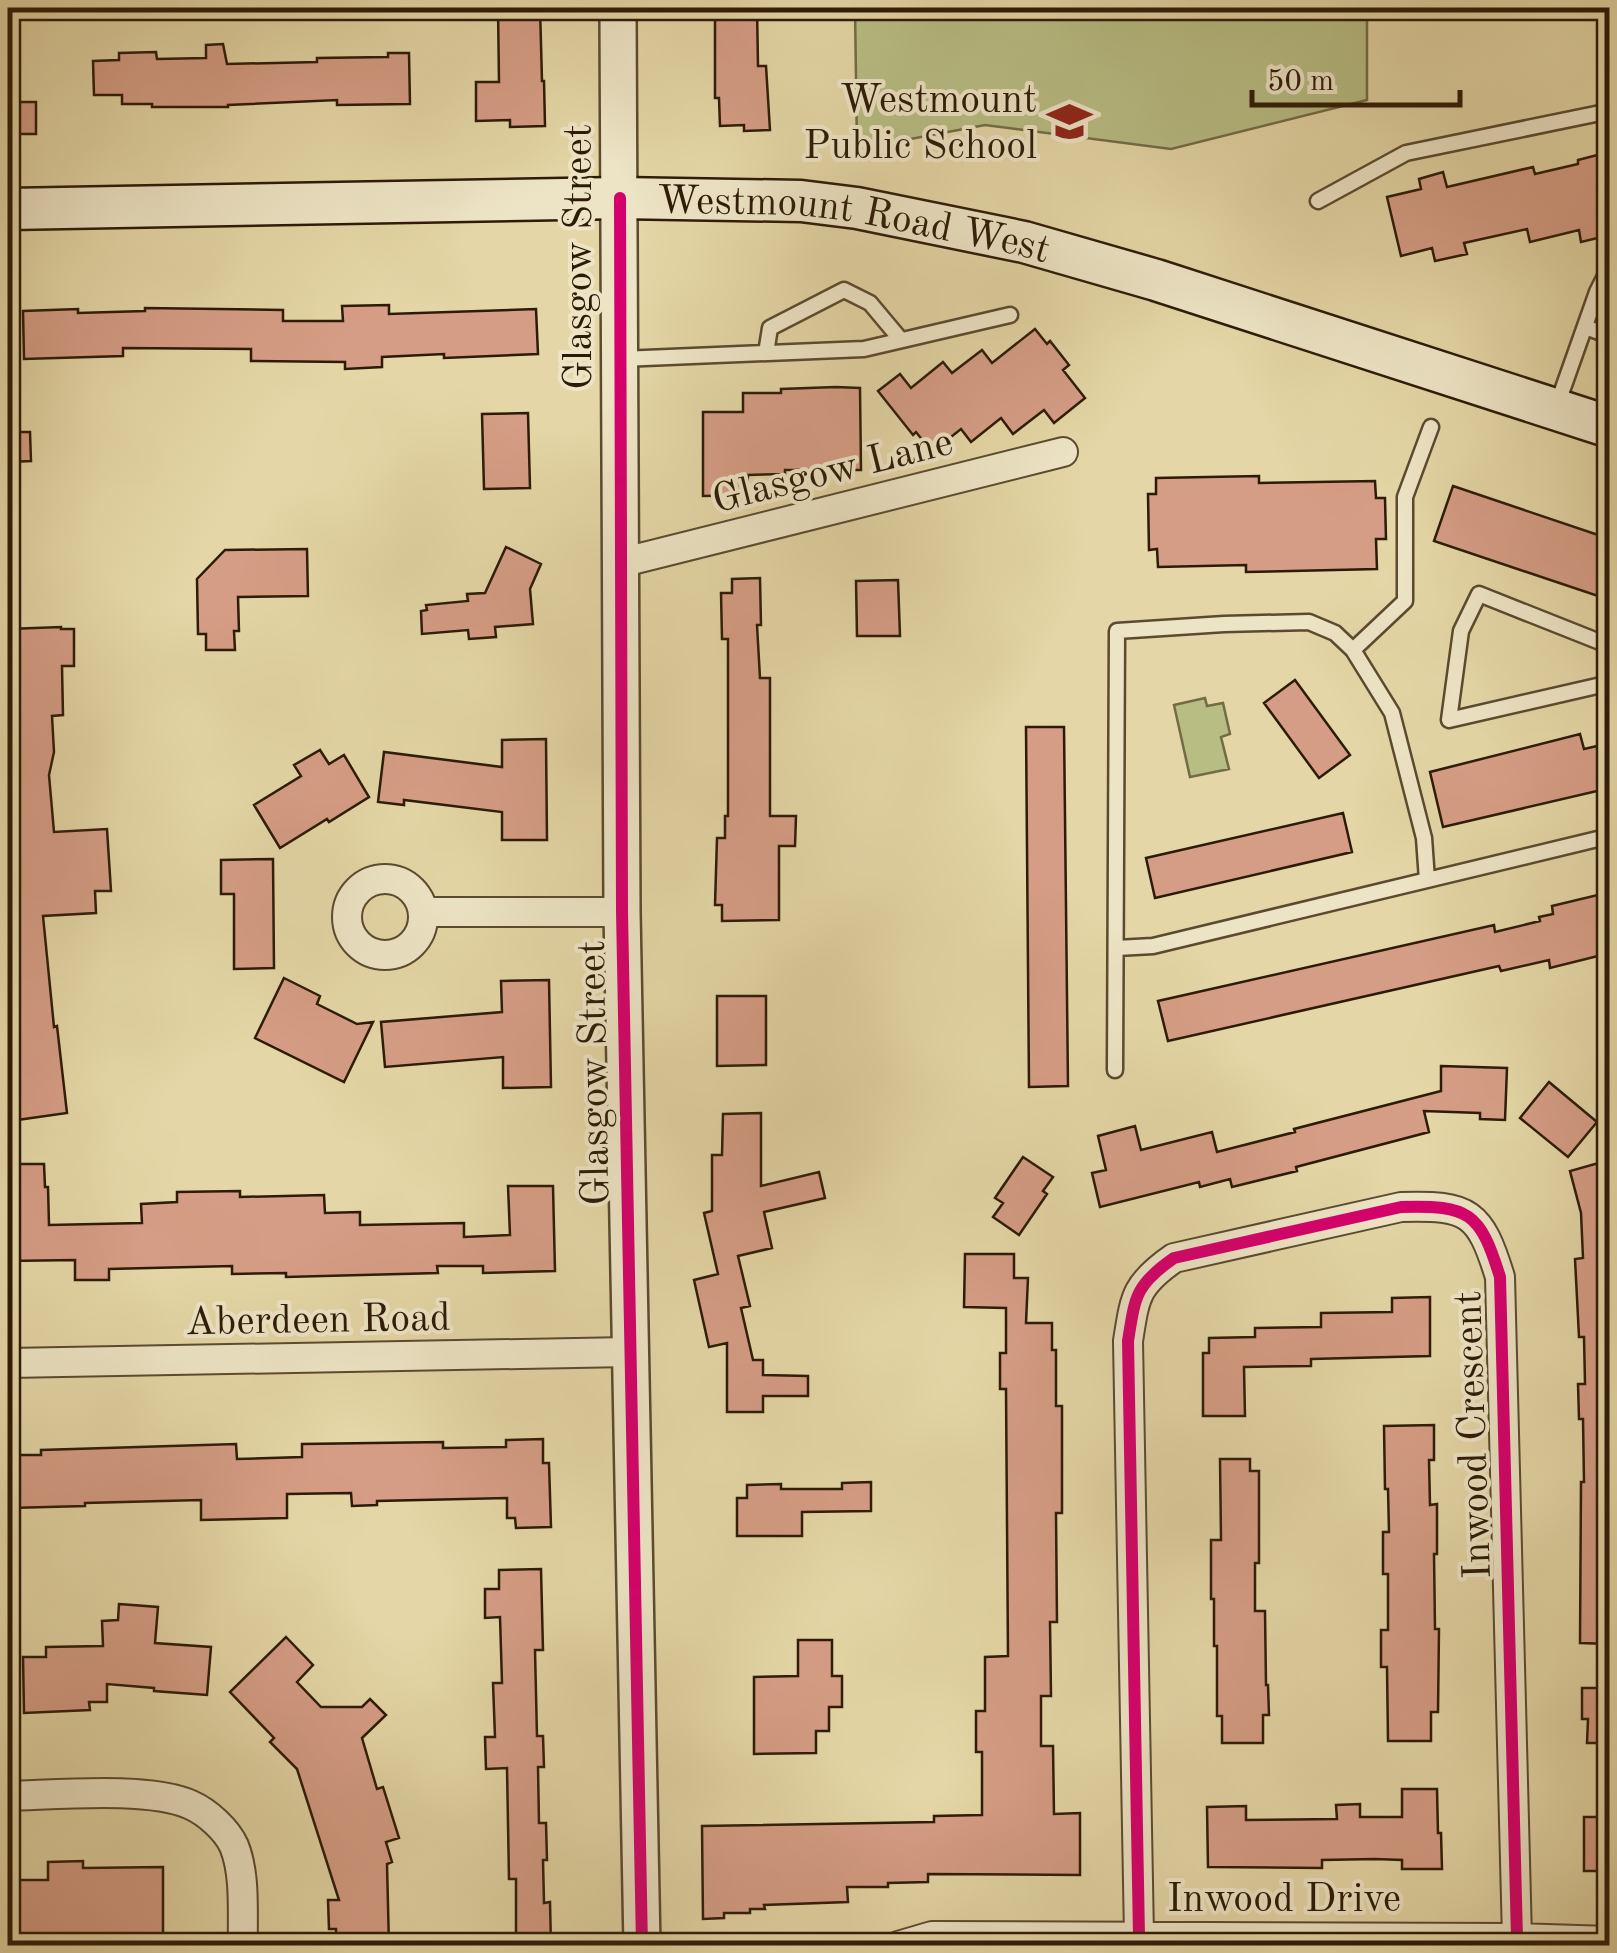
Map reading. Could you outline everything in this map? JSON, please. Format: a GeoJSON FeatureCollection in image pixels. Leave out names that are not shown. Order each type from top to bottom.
{"type":"FeatureCollection","features":[{"type":"Feature","properties":{"kind":"main road","name":"Westmount Road West"},"geometry":{"type":"LineString","coordinates":[[8,209],[620,198],[801,201],[857,208],[1024,242],[1156,280],[1610,427]]}},
{"type":"Feature","properties":{"kind":"street","name":"Glasgow Street"},"geometry":{"type":"LineString","coordinates":[[618,8],[622,912],[642,1946]]}},
{"type":"Feature","properties":{"kind":"street","name":"Glasgow Lane"},"geometry":{"type":"LineString","coordinates":[[620,564],[1063,452]]}},
{"type":"Feature","properties":{"kind":"street"},"geometry":{"type":"LineString","coordinates":[[424,912],[622,912]]}},
{"type":"Feature","properties":{"kind":"street","name":"Inwood Crescent"},"geometry":{"type":"LineString","coordinates":[[1139,1936],[1128,1341],[1135,1298],[1154,1272],[1174,1258],[1402,1207],[1428,1206],[1449,1208],[1479,1224],[1500,1277],[1517,1938]]}},
{"type":"Feature","properties":{"kind":"street","name":"Aberdeen Road"},"geometry":{"type":"LineString","coordinates":[[8,1364],[629,1352]]}},
{"type":"Feature","properties":{"kind":"street"},"geometry":{"type":"LineString","coordinates":[[8,1796],[166,1797],[190,1804],[212,1818],[234,1845],[242,1886],[243,1946]]}},
{"type":"Feature","properties":{"kind":"street","name":"Inwood Drive"},"geometry":{"type":"LineString","coordinates":[[898,1946],[932,1936],[1610,1941]]}},
{"type":"Feature","properties":{"kind":"lane"},"geometry":{"type":"LineString","coordinates":[[1318,202],[1406,153],[1610,111]]}},
{"type":"Feature","properties":{"kind":"lane"},"geometry":{"type":"LineString","coordinates":[[1556,408],[1598,292],[1610,272]]}},
{"type":"Feature","properties":{"kind":"lane"},"geometry":{"type":"LineString","coordinates":[[766,353],[770,328],[844,290],[870,303],[901,340]]}},
{"type":"Feature","properties":{"kind":"lane"},"geometry":{"type":"LineString","coordinates":[[620,359],[864,349],[1010,314]]}},
{"type":"Feature","properties":{"kind":"lane"},"geometry":{"type":"LineString","coordinates":[[1585,327],[1610,336]]}},
{"type":"Feature","properties":{"kind":"lane"},"geometry":{"type":"LineString","coordinates":[[1352,650],[1405,601],[1405,497],[1431,427]]}},
{"type":"Feature","properties":{"kind":"lane"},"geometry":{"type":"LineString","coordinates":[[1610,646],[1479,594],[1462,631],[1449,720],[1610,683]]}},
{"type":"Feature","properties":{"kind":"lane"},"geometry":{"type":"LineString","coordinates":[[1116,1070],[1117,631],[1309,622],[1335,633],[1352,650],[1392,713],[1424,838],[1427,880]]}},
{"type":"Feature","properties":{"kind":"lane"},"geometry":{"type":"LineString","coordinates":[[1117,948],[1153,946],[1610,836]]}},
{"type":"Feature","properties":{"kind":"green space","name":"Westmount Public School"},"geometry":{"type":"Polygon","coordinates":[[[855,8],[1367,8],[1367,100],[1171,149],[985,125],[857,149],[855,8]]]}},
{"type":"Feature","properties":{"kind":"green space"},"geometry":{"type":"Polygon","coordinates":[[[1205,698],[1207,706],[1223,703],[1230,734],[1221,737],[1229,769],[1190,777],[1174,705],[1205,698]]]}},
{"type":"Feature","properties":{"kind":"building"},"geometry":{"type":"Polygon","coordinates":[[[498,8],[540,8],[545,126],[510,127],[510,120],[476,121],[476,82],[499,82],[498,8]]]}},
{"type":"Feature","properties":{"kind":"building"},"geometry":{"type":"Polygon","coordinates":[[[715,8],[757,8],[758,66],[766,66],[770,130],[744,131],[744,125],[720,126],[719,98],[715,98],[715,8]]]}},
{"type":"Feature","properties":{"kind":"building"},"geometry":{"type":"Polygon","coordinates":[[[223,44],[227,64],[317,62],[317,58],[409,53],[410,104],[337,105],[337,100],[152,107],[122,104],[122,95],[94,95],[93,61],[119,60],[119,53],[156,52],[157,59],[206,58],[206,45],[223,44]]]}},
{"type":"Feature","properties":{"kind":"building"},"geometry":{"type":"Polygon","coordinates":[[[8,102],[36,102],[36,134],[8,134],[8,102]]]}},
{"type":"Feature","properties":{"kind":"building"},"geometry":{"type":"Polygon","coordinates":[[[1605,153],[1610,171],[1610,235],[1581,242],[1579,230],[1530,242],[1527,229],[1464,243],[1467,254],[1435,261],[1432,248],[1401,256],[1387,197],[1421,189],[1419,179],[1443,172],[1447,187],[1533,167],[1535,174],[1605,153]]]}},
{"type":"Feature","properties":{"kind":"building"},"geometry":{"type":"Polygon","coordinates":[[[389,305],[389,314],[536,309],[538,354],[382,357],[382,367],[345,369],[345,362],[251,361],[251,349],[123,348],[123,356],[24,359],[23,311],[283,310],[283,321],[343,321],[342,306],[389,305]]]}},
{"type":"Feature","properties":{"kind":"building"},"geometry":{"type":"Polygon","coordinates":[[[1035,329],[1069,365],[1063,370],[1085,398],[1054,423],[1044,410],[1013,434],[1001,418],[971,442],[961,429],[932,452],[878,391],[900,374],[911,388],[943,362],[952,373],[982,350],[992,363],[1035,329]]]}},
{"type":"Feature","properties":{"kind":"building"},"geometry":{"type":"Polygon","coordinates":[[[860,388],[861,470],[785,470],[785,474],[748,475],[747,495],[703,496],[703,412],[743,412],[743,393],[860,388]]]}},
{"type":"Feature","properties":{"kind":"building"},"geometry":{"type":"Polygon","coordinates":[[[528,413],[530,488],[484,489],[482,414],[528,413]]]}},
{"type":"Feature","properties":{"kind":"building"},"geometry":{"type":"Polygon","coordinates":[[[8,432],[30,432],[31,461],[8,462],[8,432]]]}},
{"type":"Feature","properties":{"kind":"building"},"geometry":{"type":"Polygon","coordinates":[[[1259,476],[1259,483],[1375,481],[1376,498],[1385,498],[1386,539],[1376,539],[1377,569],[1246,572],[1246,565],[1158,567],[1157,549],[1149,550],[1148,494],[1156,494],[1156,478],[1259,476]]]}},
{"type":"Feature","properties":{"kind":"building"},"geometry":{"type":"Polygon","coordinates":[[[1453,486],[1610,539],[1610,600],[1434,541],[1453,486]]]}},
{"type":"Feature","properties":{"kind":"building"},"geometry":{"type":"Polygon","coordinates":[[[506,547],[541,564],[530,589],[533,624],[495,627],[496,637],[469,639],[468,630],[422,634],[421,611],[427,610],[426,605],[468,601],[467,594],[485,593],[506,547]]]}},
{"type":"Feature","properties":{"kind":"building"},"geometry":{"type":"Polygon","coordinates":[[[307,549],[308,596],[238,597],[235,650],[206,650],[206,634],[198,634],[197,579],[225,550],[307,549]]]}},
{"type":"Feature","properties":{"kind":"building"},"geometry":{"type":"Polygon","coordinates":[[[760,578],[760,678],[770,678],[770,816],[796,816],[795,846],[779,846],[779,920],[722,921],[722,905],[715,905],[717,838],[725,838],[728,816],[728,639],[722,639],[721,593],[732,593],[732,579],[760,578]]]}},
{"type":"Feature","properties":{"kind":"building"},"geometry":{"type":"Polygon","coordinates":[[[898,580],[900,636],[857,636],[856,581],[898,580]]]}},
{"type":"Feature","properties":{"kind":"building"},"geometry":{"type":"Polygon","coordinates":[[[8,629],[74,629],[74,666],[62,666],[63,715],[52,716],[54,752],[49,775],[54,832],[107,829],[111,891],[95,891],[96,913],[43,916],[67,1113],[10,1121],[8,1075],[14,1074],[8,995],[8,629]]]}},
{"type":"Feature","properties":{"kind":"building"},"geometry":{"type":"Polygon","coordinates":[[[1295,680],[1350,755],[1319,778],[1264,703],[1295,680]]]}},
{"type":"Feature","properties":{"kind":"building"},"geometry":{"type":"Polygon","coordinates":[[[1026,727],[1064,727],[1068,1086],[1029,1087],[1026,727]]]}},
{"type":"Feature","properties":{"kind":"building"},"geometry":{"type":"Polygon","coordinates":[[[1580,734],[1584,749],[1610,743],[1610,788],[1443,827],[1430,772],[1580,734]]]}},
{"type":"Feature","properties":{"kind":"building"},"geometry":{"type":"Polygon","coordinates":[[[546,739],[547,840],[502,840],[502,812],[404,800],[404,805],[378,802],[384,752],[502,767],[502,740],[546,739]]]}},
{"type":"Feature","properties":{"kind":"building"},"geometry":{"type":"Polygon","coordinates":[[[320,750],[329,764],[344,755],[369,797],[280,848],[254,805],[301,776],[294,765],[320,750]]]}},
{"type":"Feature","properties":{"kind":"building"},"geometry":{"type":"Polygon","coordinates":[[[1343,813],[1352,852],[1155,898],[1146,858],[1343,813]]]}},
{"type":"Feature","properties":{"kind":"building"},"geometry":{"type":"Polygon","coordinates":[[[273,859],[274,968],[234,969],[234,894],[221,894],[221,860],[273,859]]]}},
{"type":"Feature","properties":{"kind":"building"},"geometry":{"type":"Polygon","coordinates":[[[1610,892],[1610,953],[1550,968],[1549,960],[1501,971],[1499,966],[1168,1041],[1158,1001],[1494,925],[1495,932],[1540,921],[1539,917],[1553,914],[1552,906],[1610,892]]]}},
{"type":"Feature","properties":{"kind":"building"},"geometry":{"type":"Polygon","coordinates":[[[284,978],[320,996],[317,1004],[357,1024],[373,1022],[344,1082],[255,1038],[284,978]]]}},
{"type":"Feature","properties":{"kind":"building"},"geometry":{"type":"Polygon","coordinates":[[[549,980],[551,1087],[503,1088],[503,1057],[385,1067],[381,1022],[502,1012],[501,981],[549,980]]]}},
{"type":"Feature","properties":{"kind":"building"},"geometry":{"type":"Polygon","coordinates":[[[717,996],[766,996],[766,1065],[717,1066],[717,996]]]}},
{"type":"Feature","properties":{"kind":"building"},"geometry":{"type":"Polygon","coordinates":[[[1441,1066],[1507,1068],[1505,1120],[1480,1119],[1480,1113],[1424,1111],[1429,1132],[1232,1187],[1230,1179],[1200,1187],[1199,1182],[1100,1207],[1092,1173],[1106,1170],[1098,1136],[1135,1126],[1141,1150],[1212,1132],[1217,1152],[1441,1091],[1441,1066]]]}},
{"type":"Feature","properties":{"kind":"building"},"geometry":{"type":"Polygon","coordinates":[[[1549,1082],[1597,1122],[1568,1157],[1520,1118],[1549,1082]]]}},
{"type":"Feature","properties":{"kind":"building"},"geometry":{"type":"Polygon","coordinates":[[[761,1113],[761,1186],[819,1172],[825,1198],[764,1212],[772,1248],[738,1256],[750,1306],[741,1308],[753,1360],[763,1360],[763,1375],[808,1376],[808,1396],[763,1396],[763,1412],[727,1412],[727,1343],[709,1347],[694,1280],[718,1274],[704,1213],[712,1211],[712,1155],[722,1155],[723,1114],[761,1113]]]}},
{"type":"Feature","properties":{"kind":"building"},"geometry":{"type":"Polygon","coordinates":[[[1023,1157],[1053,1177],[1043,1191],[1047,1194],[1019,1235],[993,1217],[1003,1203],[995,1198],[1023,1157]]]}},
{"type":"Feature","properties":{"kind":"building"},"geometry":{"type":"Polygon","coordinates":[[[1602,1162],[1610,1187],[1610,1644],[1580,1643],[1584,1482],[1578,1384],[1585,1384],[1575,1259],[1583,1258],[1581,1213],[1570,1171],[1602,1162]]]}},
{"type":"Feature","properties":{"kind":"building"},"geometry":{"type":"Polygon","coordinates":[[[8,1164],[44,1164],[49,1225],[142,1223],[141,1204],[177,1202],[177,1192],[240,1191],[240,1197],[324,1195],[325,1213],[360,1212],[360,1225],[464,1223],[464,1237],[510,1235],[508,1186],[553,1186],[555,1271],[483,1273],[483,1266],[437,1266],[438,1273],[286,1277],[286,1273],[232,1274],[232,1266],[109,1269],[109,1280],[75,1280],[75,1260],[8,1261],[8,1164]]]}},
{"type":"Feature","properties":{"kind":"building"},"geometry":{"type":"Polygon","coordinates":[[[965,1254],[1014,1254],[1014,1278],[1028,1278],[1026,1323],[1052,1323],[1056,1406],[1062,1406],[1062,1513],[1056,1513],[1057,1622],[1050,1622],[1051,1696],[1041,1696],[1041,1746],[1053,1746],[1054,1814],[1080,1813],[1080,1875],[928,1874],[928,1882],[847,1887],[848,1902],[764,1905],[765,1909],[750,1909],[750,1913],[724,1913],[724,1918],[703,1919],[702,1826],[934,1822],[934,1816],[982,1815],[982,1752],[976,1752],[976,1711],[985,1711],[985,1657],[1008,1656],[1006,1389],[1000,1389],[1000,1353],[1006,1353],[1006,1308],[964,1307],[965,1254]]]}},
{"type":"Feature","properties":{"kind":"building"},"geometry":{"type":"Polygon","coordinates":[[[1430,1297],[1430,1356],[1311,1359],[1311,1366],[1244,1367],[1245,1416],[1203,1416],[1203,1353],[1209,1353],[1209,1338],[1255,1337],[1255,1328],[1321,1327],[1321,1313],[1392,1312],[1392,1298],[1430,1297]]]}},
{"type":"Feature","properties":{"kind":"building"},"geometry":{"type":"Polygon","coordinates":[[[1434,1425],[1434,1460],[1429,1460],[1430,1505],[1437,1504],[1434,1554],[1435,1629],[1439,1629],[1438,1712],[1431,1712],[1431,1741],[1388,1741],[1387,1667],[1381,1667],[1381,1630],[1388,1630],[1388,1574],[1383,1574],[1383,1532],[1389,1532],[1384,1426],[1434,1425]]]}},
{"type":"Feature","properties":{"kind":"building"},"geometry":{"type":"Polygon","coordinates":[[[543,1439],[543,1463],[549,1463],[551,1527],[516,1528],[515,1518],[507,1518],[507,1498],[377,1501],[377,1505],[352,1506],[351,1493],[287,1494],[287,1518],[201,1520],[201,1500],[10,1508],[9,1455],[41,1455],[41,1450],[236,1444],[237,1459],[302,1457],[302,1444],[443,1442],[443,1448],[506,1447],[506,1440],[543,1439]]]}},
{"type":"Feature","properties":{"kind":"building"},"geometry":{"type":"Polygon","coordinates":[[[1220,1459],[1250,1459],[1250,1471],[1259,1471],[1255,1611],[1265,1611],[1269,1715],[1263,1715],[1263,1743],[1222,1743],[1222,1716],[1217,1716],[1211,1540],[1221,1540],[1220,1459]]]}},
{"type":"Feature","properties":{"kind":"building"},"geometry":{"type":"Polygon","coordinates":[[[871,1482],[871,1511],[802,1512],[802,1536],[737,1536],[737,1498],[747,1498],[747,1485],[842,1489],[842,1483],[871,1482]]]}},
{"type":"Feature","properties":{"kind":"building"},"geometry":{"type":"Polygon","coordinates":[[[541,1569],[543,1650],[535,1650],[537,1736],[543,1736],[544,1767],[538,1767],[539,1823],[546,1823],[544,1903],[550,1902],[551,1946],[516,1946],[516,1879],[509,1879],[507,1768],[486,1769],[485,1737],[495,1737],[493,1683],[502,1683],[500,1617],[485,1618],[485,1589],[499,1589],[499,1570],[541,1569]]]}},
{"type":"Feature","properties":{"kind":"building"},"geometry":{"type":"Polygon","coordinates":[[[119,1604],[158,1607],[155,1643],[211,1647],[207,1695],[107,1684],[107,1702],[89,1702],[90,1710],[24,1713],[23,1657],[46,1657],[46,1647],[103,1646],[102,1621],[118,1620],[119,1604]]]}},
{"type":"Feature","properties":{"kind":"building"},"geometry":{"type":"Polygon","coordinates":[[[286,1637],[313,1665],[297,1682],[321,1707],[362,1707],[370,1699],[386,1715],[362,1738],[377,1789],[383,1787],[399,1838],[386,1842],[392,1862],[387,1864],[389,1946],[336,1946],[336,1929],[329,1929],[328,1900],[339,1900],[297,1769],[230,1692],[286,1637]]]}},
{"type":"Feature","properties":{"kind":"building"},"geometry":{"type":"Polygon","coordinates":[[[798,1640],[832,1640],[832,1676],[842,1676],[842,1707],[829,1707],[829,1731],[816,1731],[816,1753],[754,1754],[754,1677],[798,1676],[798,1640]]]}},
{"type":"Feature","properties":{"kind":"building"},"geometry":{"type":"Polygon","coordinates":[[[1582,1688],[1610,1688],[1610,1743],[1587,1743],[1588,1719],[1582,1719],[1582,1688]]]}},
{"type":"Feature","properties":{"kind":"building"},"geometry":{"type":"Polygon","coordinates":[[[1402,1789],[1437,1789],[1442,1869],[1402,1869],[1402,1860],[1375,1859],[1322,1860],[1322,1868],[1208,1867],[1207,1807],[1246,1806],[1246,1820],[1337,1819],[1336,1805],[1360,1804],[1360,1817],[1402,1817],[1402,1789]]]}},
{"type":"Feature","properties":{"kind":"building"},"geometry":{"type":"Polygon","coordinates":[[[1584,1817],[1610,1817],[1610,1871],[1584,1871],[1584,1817]]]}},
{"type":"Feature","properties":{"kind":"building"},"geometry":{"type":"Polygon","coordinates":[[[83,1861],[83,1868],[163,1867],[163,1946],[8,1946],[8,1880],[48,1880],[48,1862],[83,1861]]]}},
{"type":"Feature","properties":{"kind":"cycle path"},"geometry":{"type":"LineString","coordinates":[[620,198],[622,912],[642,1946]]}},
{"type":"Feature","properties":{"kind":"cycle path"},"geometry":{"type":"LineString","coordinates":[[1139,1936],[1128,1341],[1139,1293],[1151,1276],[1174,1258],[1401,1207],[1424,1207],[1457,1211],[1469,1217],[1486,1238],[1500,1277],[1517,1938]]}},
{"type":"Feature","properties":{"kind":"place","name":"Westmount Public School"},"geometry":{"type":"Point","coordinates":[1070,121]}}]}
